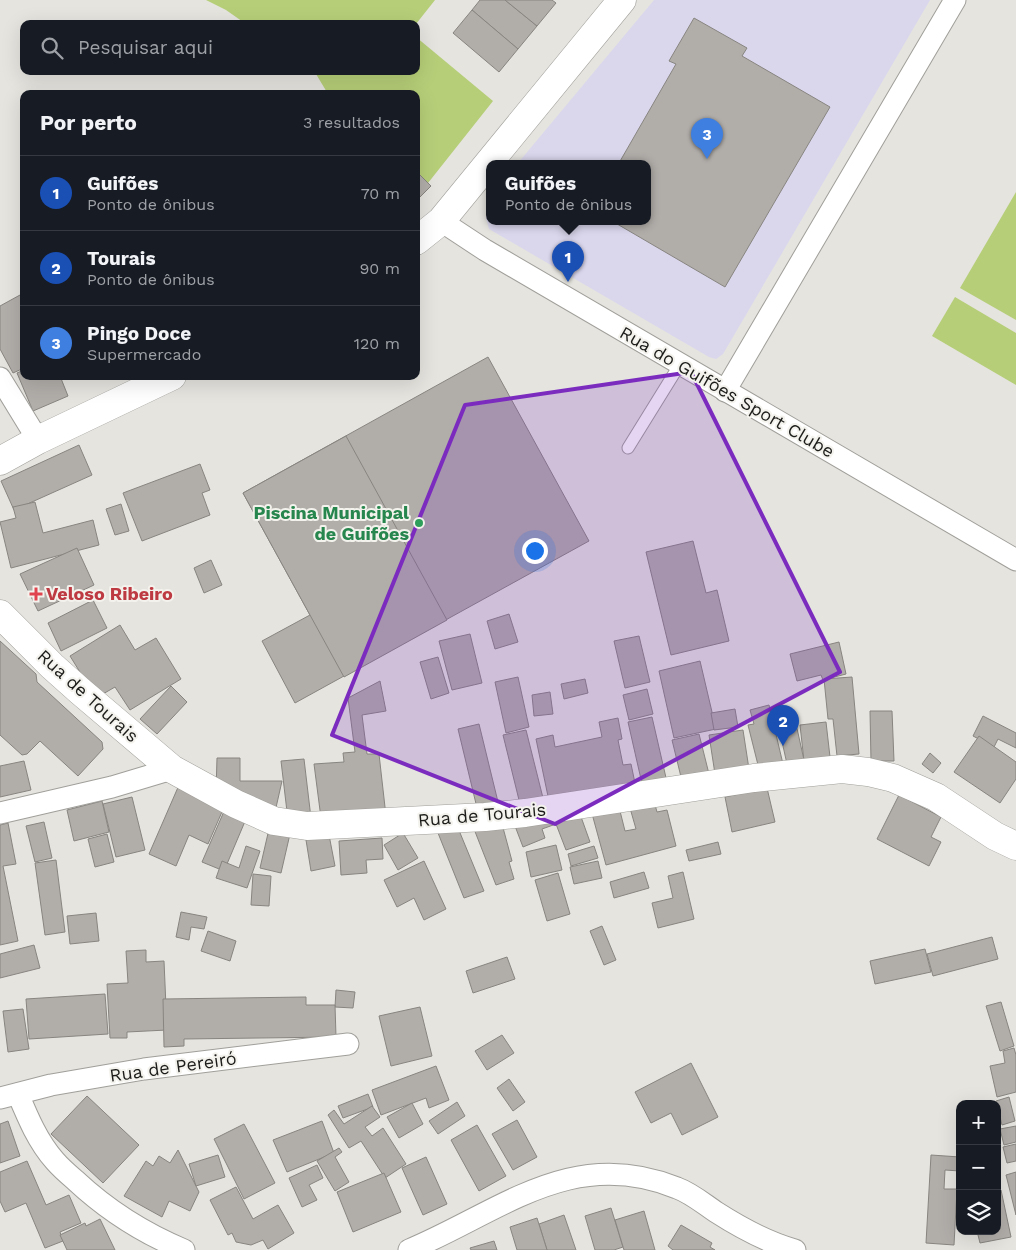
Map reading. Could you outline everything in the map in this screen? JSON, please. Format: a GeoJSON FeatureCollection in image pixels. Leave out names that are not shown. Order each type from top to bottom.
{"type":"FeatureCollection","features":[{"type":"Feature","properties":{"kind":"street"},"geometry":{"type":"LineString","coordinates":[[491,160],[622,0]]}},
{"type":"Feature","properties":{"kind":"street"},"geometry":{"type":"LineString","coordinates":[[725,391],[955,0]]}},
{"type":"Feature","properties":{"kind":"street"},"geometry":{"type":"LineString","coordinates":[[420,238],[441,221],[486,166]]}},
{"type":"Feature","properties":{"kind":"street","name":"Rua do Guifões Sport Clube"},"geometry":{"type":"LineString","coordinates":[[441,221],[485,250],[1016,560]]}},
{"type":"Feature","properties":{"kind":"street"},"geometry":{"type":"LineString","coordinates":[[0,378],[38,440]]}},
{"type":"Feature","properties":{"kind":"street"},"geometry":{"type":"LineString","coordinates":[[0,461],[38,440],[164,380]]}},
{"type":"Feature","properties":{"kind":"street","name":"Rua de Tourais"},"geometry":{"type":"LineString","coordinates":[[0,614],[52,666],[172,769],[236,804],[274,821],[307,826],[505,815],[744,780],[842,769],[868,772],[893,778],[936,797],[995,836],[1016,846]]}},
{"type":"Feature","properties":{"kind":"street"},"geometry":{"type":"LineString","coordinates":[[0,813],[112,787],[172,769]]}},
{"type":"Feature","properties":{"kind":"street","name":"Rua de Pereiró"},"geometry":{"type":"LineString","coordinates":[[9,1096],[51,1086],[144,1070],[348,1044]]}},
{"type":"Feature","properties":{"kind":"street"},"geometry":{"type":"LineString","coordinates":[[9,1096],[28,1118],[55,1162],[92,1196],[127,1221],[162,1241],[184,1250]]}},
{"type":"Feature","properties":{"kind":"street"},"geometry":{"type":"LineString","coordinates":[[422,1248],[473,1218],[552,1182],[597,1174],[638,1176],[678,1188],[737,1226],[772,1243],[795,1250]]}},
{"type":"Feature","properties":{"kind":"lane"},"geometry":{"type":"LineString","coordinates":[[628,448],[680,364]]}},
{"type":"Feature","properties":{"kind":"highlighted area"},"geometry":{"type":"Polygon","coordinates":[[[691,372],[840,672],[555,824],[332,735],[465,405],[691,372]]]}},
{"type":"Feature","properties":{"kind":"shaded area"},"geometry":{"type":"Polygon","coordinates":[[[654,0],[930,0],[723,354],[716,359],[709,357],[489,229],[488,225],[651,225],[651,160],[521,160],[654,0]]]}},
{"type":"Feature","properties":{"kind":"green space"},"geometry":{"type":"Polygon","coordinates":[[[206,0],[435,0],[419,20],[240,20],[206,0]]]}},
{"type":"Feature","properties":{"kind":"green space"},"geometry":{"type":"Polygon","coordinates":[[[420,40],[493,101],[428,183],[420,175],[420,90],[326,90],[317,75],[420,75],[420,40]]]}},
{"type":"Feature","properties":{"kind":"green space"},"geometry":{"type":"Polygon","coordinates":[[[1016,192],[1016,320],[960,288],[1016,192]]]}},
{"type":"Feature","properties":{"kind":"green space"},"geometry":{"type":"Polygon","coordinates":[[[955,297],[1016,333],[1016,385],[932,336],[955,297]]]}},
{"type":"Feature","properties":{"kind":"building"},"geometry":{"type":"Polygon","coordinates":[[[480,0],[505,0],[537,26],[518,49],[472,10],[480,0]]]}},
{"type":"Feature","properties":{"kind":"building"},"geometry":{"type":"Polygon","coordinates":[[[505,0],[552,0],[556,3],[537,26],[505,0]]]}},
{"type":"Feature","properties":{"kind":"building"},"geometry":{"type":"Polygon","coordinates":[[[472,10],[518,49],[499,72],[453,33],[472,10]]]}},
{"type":"Feature","properties":{"kind":"building"},"geometry":{"type":"Polygon","coordinates":[[[694,18],[747,48],[742,56],[830,107],[725,287],[619,225],[651,225],[651,160],[621,160],[676,64],[669,61],[694,18]]]}},
{"type":"Feature","properties":{"kind":"building"},"geometry":{"type":"Polygon","coordinates":[[[420,175],[431,186],[420,197],[420,175]]]}},
{"type":"Feature","properties":{"kind":"building"},"geometry":{"type":"Polygon","coordinates":[[[20,295],[20,370],[13,373],[0,349],[0,306],[20,295]]]}},
{"type":"Feature","properties":{"kind":"building","name":"Piscina Municipal de Guifões"},"geometry":{"type":"Polygon","coordinates":[[[488,357],[589,541],[295,703],[262,641],[310,615],[243,493],[488,357]]]}},
{"type":"Feature","properties":{"kind":"building"},"geometry":{"type":"Polygon","coordinates":[[[20,372],[20,380],[62,380],[68,396],[33,411],[17,373],[20,372]]]}},
{"type":"Feature","properties":{"kind":"building"},"geometry":{"type":"Polygon","coordinates":[[[346,436],[447,620],[344,677],[243,493],[346,436]]]}},
{"type":"Feature","properties":{"kind":"building"},"geometry":{"type":"Polygon","coordinates":[[[79,445],[92,475],[14,510],[1,481],[79,445]]]}},
{"type":"Feature","properties":{"kind":"building"},"geometry":{"type":"Polygon","coordinates":[[[200,464],[210,490],[202,493],[210,515],[142,541],[123,493],[200,464]]]}},
{"type":"Feature","properties":{"kind":"building"},"geometry":{"type":"Polygon","coordinates":[[[35,502],[43,533],[93,520],[99,545],[11,568],[0,522],[16,518],[13,507],[35,502]]]}},
{"type":"Feature","properties":{"kind":"building"},"geometry":{"type":"Polygon","coordinates":[[[121,504],[129,531],[115,535],[106,509],[121,504]]]}},
{"type":"Feature","properties":{"kind":"building"},"geometry":{"type":"Polygon","coordinates":[[[693,541],[706,593],[717,590],[729,641],[671,655],[646,552],[693,541]]]}},
{"type":"Feature","properties":{"kind":"building"},"geometry":{"type":"Polygon","coordinates":[[[77,548],[94,585],[38,611],[20,574],[77,548]]]}},
{"type":"Feature","properties":{"kind":"building"},"geometry":{"type":"Polygon","coordinates":[[[211,560],[222,585],[204,593],[194,568],[211,560]]]}},
{"type":"Feature","properties":{"kind":"building"},"geometry":{"type":"Polygon","coordinates":[[[93,600],[107,628],[61,651],[48,623],[93,600]]]}},
{"type":"Feature","properties":{"kind":"building"},"geometry":{"type":"Polygon","coordinates":[[[509,614],[518,642],[495,649],[487,621],[509,614]]]}},
{"type":"Feature","properties":{"kind":"building"},"geometry":{"type":"Polygon","coordinates":[[[120,625],[135,650],[156,638],[181,679],[130,710],[115,687],[96,698],[70,656],[120,625]]]}},
{"type":"Feature","properties":{"kind":"building"},"geometry":{"type":"Polygon","coordinates":[[[470,634],[482,683],[452,690],[439,641],[470,634]]]}},
{"type":"Feature","properties":{"kind":"building"},"geometry":{"type":"Polygon","coordinates":[[[639,636],[650,682],[625,688],[614,641],[639,636]]]}},
{"type":"Feature","properties":{"kind":"building"},"geometry":{"type":"Polygon","coordinates":[[[0,641],[36,674],[37,682],[102,742],[103,749],[78,776],[40,741],[27,754],[22,755],[0,735],[0,641]]]}},
{"type":"Feature","properties":{"kind":"building"},"geometry":{"type":"Polygon","coordinates":[[[839,642],[846,674],[823,680],[821,675],[797,681],[790,654],[839,642]]]}},
{"type":"Feature","properties":{"kind":"building"},"geometry":{"type":"Polygon","coordinates":[[[438,657],[449,693],[431,699],[420,662],[438,657]]]}},
{"type":"Feature","properties":{"kind":"building"},"geometry":{"type":"Polygon","coordinates":[[[700,661],[716,729],[674,738],[659,671],[700,661]]]}},
{"type":"Feature","properties":{"kind":"building"},"geometry":{"type":"Polygon","coordinates":[[[518,677],[529,727],[506,733],[495,682],[518,677]]]}},
{"type":"Feature","properties":{"kind":"building"},"geometry":{"type":"Polygon","coordinates":[[[852,677],[859,754],[837,756],[833,719],[828,719],[824,679],[852,677]]]}},
{"type":"Feature","properties":{"kind":"building"},"geometry":{"type":"Polygon","coordinates":[[[585,679],[588,693],[564,699],[561,684],[585,679]]]}},
{"type":"Feature","properties":{"kind":"building"},"geometry":{"type":"Polygon","coordinates":[[[380,681],[386,711],[362,715],[367,754],[379,754],[386,816],[321,818],[314,764],[344,762],[343,753],[355,752],[348,698],[380,681]]]}},
{"type":"Feature","properties":{"kind":"building"},"geometry":{"type":"Polygon","coordinates":[[[171,686],[187,702],[157,734],[140,719],[171,686]]]}},
{"type":"Feature","properties":{"kind":"building"},"geometry":{"type":"Polygon","coordinates":[[[647,689],[653,714],[629,720],[623,695],[647,689]]]}},
{"type":"Feature","properties":{"kind":"building"},"geometry":{"type":"Polygon","coordinates":[[[550,692],[553,714],[534,716],[532,695],[550,692]]]}},
{"type":"Feature","properties":{"kind":"building"},"geometry":{"type":"Polygon","coordinates":[[[769,705],[783,764],[759,769],[748,725],[754,724],[750,710],[769,705]]]}},
{"type":"Feature","properties":{"kind":"building"},"geometry":{"type":"Polygon","coordinates":[[[735,709],[738,727],[714,730],[711,713],[735,709]]]}},
{"type":"Feature","properties":{"kind":"building"},"geometry":{"type":"Polygon","coordinates":[[[870,711],[892,711],[894,761],[871,761],[870,711]]]}},
{"type":"Feature","properties":{"kind":"building"},"geometry":{"type":"Polygon","coordinates":[[[983,716],[1016,733],[1016,748],[998,739],[994,747],[973,736],[983,716]]]}},
{"type":"Feature","properties":{"kind":"building"},"geometry":{"type":"Polygon","coordinates":[[[652,717],[667,782],[643,788],[628,722],[652,717]]]}},
{"type":"Feature","properties":{"kind":"building"},"geometry":{"type":"Polygon","coordinates":[[[618,718],[622,739],[618,740],[623,765],[631,764],[635,783],[549,801],[536,739],[553,735],[555,747],[602,737],[599,722],[618,718]]]}},
{"type":"Feature","properties":{"kind":"building"},"geometry":{"type":"Polygon","coordinates":[[[826,722],[830,757],[804,761],[800,725],[826,722]]]}},
{"type":"Feature","properties":{"kind":"building"},"geometry":{"type":"Polygon","coordinates":[[[479,724],[499,806],[478,812],[458,729],[479,724]]]}},
{"type":"Feature","properties":{"kind":"building"},"geometry":{"type":"Polygon","coordinates":[[[796,724],[804,760],[787,764],[779,728],[796,724]]]}},
{"type":"Feature","properties":{"kind":"building"},"geometry":{"type":"Polygon","coordinates":[[[526,730],[543,798],[520,804],[503,735],[526,730]]]}},
{"type":"Feature","properties":{"kind":"building"},"geometry":{"type":"Polygon","coordinates":[[[743,730],[749,769],[715,774],[709,735],[743,730]]]}},
{"type":"Feature","properties":{"kind":"building"},"geometry":{"type":"Polygon","coordinates":[[[699,734],[709,774],[682,781],[672,740],[699,734]]]}},
{"type":"Feature","properties":{"kind":"building"},"geometry":{"type":"Polygon","coordinates":[[[979,736],[1016,762],[1016,779],[1000,803],[954,772],[979,736]]]}},
{"type":"Feature","properties":{"kind":"building"},"geometry":{"type":"Polygon","coordinates":[[[930,753],[941,763],[933,773],[922,764],[930,753]]]}},
{"type":"Feature","properties":{"kind":"building"},"geometry":{"type":"Polygon","coordinates":[[[217,758],[240,758],[240,781],[282,781],[275,812],[216,792],[217,758]]]}},
{"type":"Feature","properties":{"kind":"building"},"geometry":{"type":"Polygon","coordinates":[[[304,759],[311,818],[288,820],[281,761],[304,759]]]}},
{"type":"Feature","properties":{"kind":"building"},"geometry":{"type":"Polygon","coordinates":[[[24,761],[31,790],[0,797],[0,766],[24,761]]]}},
{"type":"Feature","properties":{"kind":"building"},"geometry":{"type":"Polygon","coordinates":[[[179,785],[225,805],[208,844],[189,835],[176,866],[149,854],[179,785]]]}},
{"type":"Feature","properties":{"kind":"building"},"geometry":{"type":"Polygon","coordinates":[[[767,788],[775,822],[732,832],[725,797],[767,788]]]}},
{"type":"Feature","properties":{"kind":"building"},"geometry":{"type":"Polygon","coordinates":[[[652,794],[657,812],[667,810],[676,846],[606,865],[591,810],[618,803],[625,831],[636,829],[628,801],[652,794]]]}},
{"type":"Feature","properties":{"kind":"building"},"geometry":{"type":"Polygon","coordinates":[[[899,795],[941,817],[931,837],[941,842],[929,866],[877,839],[899,795]]]}},
{"type":"Feature","properties":{"kind":"building"},"geometry":{"type":"Polygon","coordinates":[[[132,797],[145,850],[116,857],[103,804],[132,797]]]}},
{"type":"Feature","properties":{"kind":"building"},"geometry":{"type":"Polygon","coordinates":[[[102,801],[109,832],[74,841],[67,810],[102,801]]]}},
{"type":"Feature","properties":{"kind":"building"},"geometry":{"type":"Polygon","coordinates":[[[225,809],[246,819],[224,871],[202,862],[225,809]]]}},
{"type":"Feature","properties":{"kind":"building"},"geometry":{"type":"Polygon","coordinates":[[[580,814],[590,842],[566,850],[556,824],[542,829],[545,838],[523,847],[515,826],[580,814]]]}},
{"type":"Feature","properties":{"kind":"building"},"geometry":{"type":"Polygon","coordinates":[[[44,822],[52,858],[35,862],[26,826],[44,822]]]}},
{"type":"Feature","properties":{"kind":"building"},"geometry":{"type":"Polygon","coordinates":[[[8,823],[16,864],[3,866],[18,941],[0,945],[0,825],[8,823]]]}},
{"type":"Feature","properties":{"kind":"building"},"geometry":{"type":"Polygon","coordinates":[[[502,824],[512,861],[509,862],[514,879],[496,885],[474,829],[502,824]]]}},
{"type":"Feature","properties":{"kind":"building"},"geometry":{"type":"Polygon","coordinates":[[[436,828],[458,828],[484,891],[464,898],[436,828]]]}},
{"type":"Feature","properties":{"kind":"building"},"geometry":{"type":"Polygon","coordinates":[[[269,829],[290,834],[281,873],[260,868],[269,829]]]}},
{"type":"Feature","properties":{"kind":"building"},"geometry":{"type":"Polygon","coordinates":[[[403,833],[418,858],[398,870],[384,845],[403,833]]]}},
{"type":"Feature","properties":{"kind":"building"},"geometry":{"type":"Polygon","coordinates":[[[107,834],[114,862],[95,867],[88,839],[107,834]]]}},
{"type":"Feature","properties":{"kind":"building"},"geometry":{"type":"Polygon","coordinates":[[[329,835],[335,866],[311,871],[306,840],[329,835]]]}},
{"type":"Feature","properties":{"kind":"building"},"geometry":{"type":"Polygon","coordinates":[[[382,838],[383,859],[366,860],[367,873],[341,875],[339,841],[382,838]]]}},
{"type":"Feature","properties":{"kind":"building"},"geometry":{"type":"Polygon","coordinates":[[[718,842],[721,854],[689,861],[686,850],[718,842]]]}},
{"type":"Feature","properties":{"kind":"building"},"geometry":{"type":"Polygon","coordinates":[[[556,845],[562,870],[531,877],[526,852],[556,845]]]}},
{"type":"Feature","properties":{"kind":"building"},"geometry":{"type":"Polygon","coordinates":[[[246,846],[260,851],[247,888],[216,878],[222,861],[239,868],[246,846]]]}},
{"type":"Feature","properties":{"kind":"building"},"geometry":{"type":"Polygon","coordinates":[[[594,846],[598,858],[571,866],[568,854],[594,846]]]}},
{"type":"Feature","properties":{"kind":"building"},"geometry":{"type":"Polygon","coordinates":[[[56,860],[65,932],[45,935],[35,863],[56,860]]]}},
{"type":"Feature","properties":{"kind":"building"},"geometry":{"type":"Polygon","coordinates":[[[424,861],[446,909],[424,920],[414,898],[397,907],[384,880],[424,861]]]}},
{"type":"Feature","properties":{"kind":"building"},"geometry":{"type":"Polygon","coordinates":[[[598,861],[602,878],[574,884],[570,867],[598,861]]]}},
{"type":"Feature","properties":{"kind":"building"},"geometry":{"type":"Polygon","coordinates":[[[644,872],[649,888],[614,898],[610,882],[644,872]]]}},
{"type":"Feature","properties":{"kind":"building"},"geometry":{"type":"Polygon","coordinates":[[[683,872],[694,919],[658,928],[652,903],[673,898],[668,876],[683,872]]]}},
{"type":"Feature","properties":{"kind":"building"},"geometry":{"type":"Polygon","coordinates":[[[558,873],[570,914],[547,921],[535,880],[558,873]]]}},
{"type":"Feature","properties":{"kind":"building"},"geometry":{"type":"Polygon","coordinates":[[[253,874],[271,876],[269,906],[251,905],[253,874]]]}},
{"type":"Feature","properties":{"kind":"building"},"geometry":{"type":"Polygon","coordinates":[[[181,912],[207,917],[204,929],[191,927],[189,940],[176,937],[181,912]]]}},
{"type":"Feature","properties":{"kind":"building"},"geometry":{"type":"Polygon","coordinates":[[[96,913],[99,941],[70,944],[67,916],[96,913]]]}},
{"type":"Feature","properties":{"kind":"building"},"geometry":{"type":"Polygon","coordinates":[[[602,926],[616,960],[604,965],[590,931],[602,926]]]}},
{"type":"Feature","properties":{"kind":"building"},"geometry":{"type":"Polygon","coordinates":[[[208,931],[236,941],[230,961],[201,951],[208,931]]]}},
{"type":"Feature","properties":{"kind":"building"},"geometry":{"type":"Polygon","coordinates":[[[992,937],[998,959],[933,976],[927,954],[992,937]]]}},
{"type":"Feature","properties":{"kind":"building"},"geometry":{"type":"Polygon","coordinates":[[[34,945],[40,968],[0,978],[0,954],[34,945]]]}},
{"type":"Feature","properties":{"kind":"building"},"geometry":{"type":"Polygon","coordinates":[[[925,949],[931,972],[875,984],[870,961],[925,949]]]}},
{"type":"Feature","properties":{"kind":"building"},"geometry":{"type":"Polygon","coordinates":[[[146,950],[146,962],[164,961],[167,1030],[127,1032],[127,1038],[110,1038],[107,984],[128,983],[126,951],[146,950]]]}},
{"type":"Feature","properties":{"kind":"building"},"geometry":{"type":"Polygon","coordinates":[[[507,957],[515,979],[473,993],[466,971],[507,957]]]}},
{"type":"Feature","properties":{"kind":"building"},"geometry":{"type":"Polygon","coordinates":[[[336,990],[355,992],[353,1008],[335,1007],[336,990]]]}},
{"type":"Feature","properties":{"kind":"building"},"geometry":{"type":"Polygon","coordinates":[[[105,994],[108,1034],[29,1039],[26,999],[105,994]]]}},
{"type":"Feature","properties":{"kind":"building"},"geometry":{"type":"Polygon","coordinates":[[[306,997],[306,1005],[335,1005],[336,1037],[184,1039],[184,1046],[164,1047],[163,999],[306,997]]]}},
{"type":"Feature","properties":{"kind":"building"},"geometry":{"type":"Polygon","coordinates":[[[1001,1002],[1014,1046],[1000,1051],[986,1006],[1001,1002]]]}},
{"type":"Feature","properties":{"kind":"building"},"geometry":{"type":"Polygon","coordinates":[[[420,1007],[432,1056],[391,1066],[379,1016],[420,1007]]]}},
{"type":"Feature","properties":{"kind":"building"},"geometry":{"type":"Polygon","coordinates":[[[23,1009],[29,1049],[8,1052],[3,1011],[23,1009]]]}},
{"type":"Feature","properties":{"kind":"building"},"geometry":{"type":"Polygon","coordinates":[[[502,1035],[514,1053],[487,1070],[475,1051],[502,1035]]]}},
{"type":"Feature","properties":{"kind":"building"},"geometry":{"type":"Polygon","coordinates":[[[1014,1048],[1016,1055],[1016,1092],[997,1097],[990,1066],[1005,1063],[1003,1051],[1014,1048]]]}},
{"type":"Feature","properties":{"kind":"building"},"geometry":{"type":"Polygon","coordinates":[[[691,1063],[718,1117],[682,1135],[671,1113],[651,1123],[635,1092],[691,1063]]]}},
{"type":"Feature","properties":{"kind":"building"},"geometry":{"type":"Polygon","coordinates":[[[436,1066],[449,1100],[429,1108],[426,1098],[381,1115],[372,1090],[436,1066]]]}},
{"type":"Feature","properties":{"kind":"building"},"geometry":{"type":"Polygon","coordinates":[[[509,1079],[525,1102],[513,1111],[497,1088],[509,1079]]]}},
{"type":"Feature","properties":{"kind":"building"},"geometry":{"type":"Polygon","coordinates":[[[368,1094],[373,1107],[343,1118],[338,1106],[368,1094]]]}},
{"type":"Feature","properties":{"kind":"building"},"geometry":{"type":"Polygon","coordinates":[[[87,1096],[139,1145],[103,1183],[51,1134],[87,1096]]]}},
{"type":"Feature","properties":{"kind":"building"},"geometry":{"type":"Polygon","coordinates":[[[1009,1097],[1015,1121],[1002,1125],[1001,1100],[999,1100],[1009,1097]]]}},
{"type":"Feature","properties":{"kind":"building"},"geometry":{"type":"Polygon","coordinates":[[[457,1102],[465,1116],[438,1134],[429,1121],[457,1102]]]}},
{"type":"Feature","properties":{"kind":"building"},"geometry":{"type":"Polygon","coordinates":[[[412,1103],[423,1124],[399,1138],[387,1117],[412,1103]]]}},
{"type":"Feature","properties":{"kind":"building"},"geometry":{"type":"Polygon","coordinates":[[[372,1106],[380,1117],[365,1127],[372,1136],[383,1128],[406,1164],[385,1178],[361,1141],[349,1148],[328,1115],[334,1110],[344,1124],[372,1106]]]}},
{"type":"Feature","properties":{"kind":"building"},"geometry":{"type":"Polygon","coordinates":[[[517,1120],[537,1157],[513,1170],[492,1134],[517,1120]]]}},
{"type":"Feature","properties":{"kind":"building"},"geometry":{"type":"Polygon","coordinates":[[[8,1121],[20,1156],[0,1163],[0,1124],[8,1121]]]}},
{"type":"Feature","properties":{"kind":"building"},"geometry":{"type":"Polygon","coordinates":[[[322,1121],[334,1153],[287,1172],[273,1140],[322,1121]]]}},
{"type":"Feature","properties":{"kind":"building"},"geometry":{"type":"Polygon","coordinates":[[[244,1124],[275,1183],[244,1199],[214,1139],[244,1124]]]}},
{"type":"Feature","properties":{"kind":"building"},"geometry":{"type":"Polygon","coordinates":[[[477,1125],[506,1176],[479,1191],[451,1140],[477,1125]]]}},
{"type":"Feature","properties":{"kind":"building"},"geometry":{"type":"Polygon","coordinates":[[[1016,1126],[1016,1142],[1004,1145],[1001,1129],[1016,1126]]]}},
{"type":"Feature","properties":{"kind":"building"},"geometry":{"type":"Polygon","coordinates":[[[1016,1144],[1016,1161],[1007,1163],[1003,1147],[1016,1144]]]}},
{"type":"Feature","properties":{"kind":"building"},"geometry":{"type":"Polygon","coordinates":[[[339,1148],[342,1152],[335,1157],[349,1182],[335,1191],[317,1161],[339,1148]]]}},
{"type":"Feature","properties":{"kind":"building"},"geometry":{"type":"Polygon","coordinates":[[[178,1150],[199,1192],[190,1211],[169,1201],[162,1217],[124,1196],[146,1161],[153,1166],[159,1156],[170,1163],[178,1150]]]}},
{"type":"Feature","properties":{"kind":"building"},"geometry":{"type":"Polygon","coordinates":[[[218,1155],[225,1177],[196,1186],[189,1164],[218,1155]]]}},
{"type":"Feature","properties":{"kind":"building"},"geometry":{"type":"Polygon","coordinates":[[[931,1155],[956,1157],[956,1171],[945,1170],[944,1189],[956,1189],[954,1245],[926,1243],[931,1155]]]}},
{"type":"Feature","properties":{"kind":"building"},"geometry":{"type":"Polygon","coordinates":[[[426,1157],[447,1204],[423,1215],[402,1168],[426,1157]]]}},
{"type":"Feature","properties":{"kind":"building"},"geometry":{"type":"Polygon","coordinates":[[[27,1161],[46,1205],[69,1195],[81,1223],[60,1232],[63,1241],[45,1248],[26,1203],[5,1212],[0,1201],[0,1172],[27,1161]]]}},
{"type":"Feature","properties":{"kind":"building"},"geometry":{"type":"Polygon","coordinates":[[[317,1165],[323,1178],[309,1185],[317,1200],[302,1207],[289,1178],[317,1165]]]}},
{"type":"Feature","properties":{"kind":"building"},"geometry":{"type":"Polygon","coordinates":[[[1016,1172],[1016,1215],[1006,1175],[1016,1172]]]}},
{"type":"Feature","properties":{"kind":"building"},"geometry":{"type":"Polygon","coordinates":[[[384,1173],[401,1212],[353,1232],[337,1192],[384,1173]]]}},
{"type":"Feature","properties":{"kind":"building"},"geometry":{"type":"Polygon","coordinates":[[[236,1187],[253,1219],[278,1205],[294,1233],[268,1249],[263,1240],[251,1245],[236,1242],[232,1233],[228,1235],[210,1200],[236,1187]]]}},
{"type":"Feature","properties":{"kind":"building"},"geometry":{"type":"Polygon","coordinates":[[[1001,1190],[1011,1237],[980,1243],[978,1235],[1001,1235],[1001,1190]]]}},
{"type":"Feature","properties":{"kind":"building"},"geometry":{"type":"Polygon","coordinates":[[[611,1208],[623,1247],[614,1250],[595,1250],[585,1216],[611,1208]]]}},
{"type":"Feature","properties":{"kind":"building"},"geometry":{"type":"Polygon","coordinates":[[[644,1211],[655,1250],[624,1250],[615,1220],[644,1211]]]}},
{"type":"Feature","properties":{"kind":"building"},"geometry":{"type":"Polygon","coordinates":[[[564,1215],[576,1250],[547,1250],[539,1224],[564,1215]]]}},
{"type":"Feature","properties":{"kind":"building"},"geometry":{"type":"Polygon","coordinates":[[[537,1218],[547,1250],[517,1250],[510,1227],[537,1218]]]}},
{"type":"Feature","properties":{"kind":"building"},"geometry":{"type":"Polygon","coordinates":[[[100,1219],[115,1250],[67,1250],[60,1235],[85,1223],[86,1226],[100,1219]]]}},
{"type":"Feature","properties":{"kind":"building"},"geometry":{"type":"Polygon","coordinates":[[[681,1225],[712,1243],[710,1247],[715,1250],[673,1250],[668,1246],[681,1225]]]}},
{"type":"Feature","properties":{"kind":"building"},"geometry":{"type":"Polygon","coordinates":[[[494,1241],[497,1250],[471,1250],[470,1248],[494,1241]]]}},
{"type":"Feature","properties":{"kind":"place","name":"Pingo Doce"},"geometry":{"type":"Point","coordinates":[707,159]}},
{"type":"Feature","properties":{"kind":"place","name":"Guifões"},"geometry":{"type":"Point","coordinates":[568,282]}},
{"type":"Feature","properties":{"kind":"place","name":"Piscina Municipal de Guifões"},"geometry":{"type":"Point","coordinates":[419,523]}},
{"type":"Feature","properties":{"kind":"place","name":"Veloso Ribeiro"},"geometry":{"type":"Point","coordinates":[36,594]}},
{"type":"Feature","properties":{"kind":"place","name":"Tourais"},"geometry":{"type":"Point","coordinates":[783,746]}}]}
